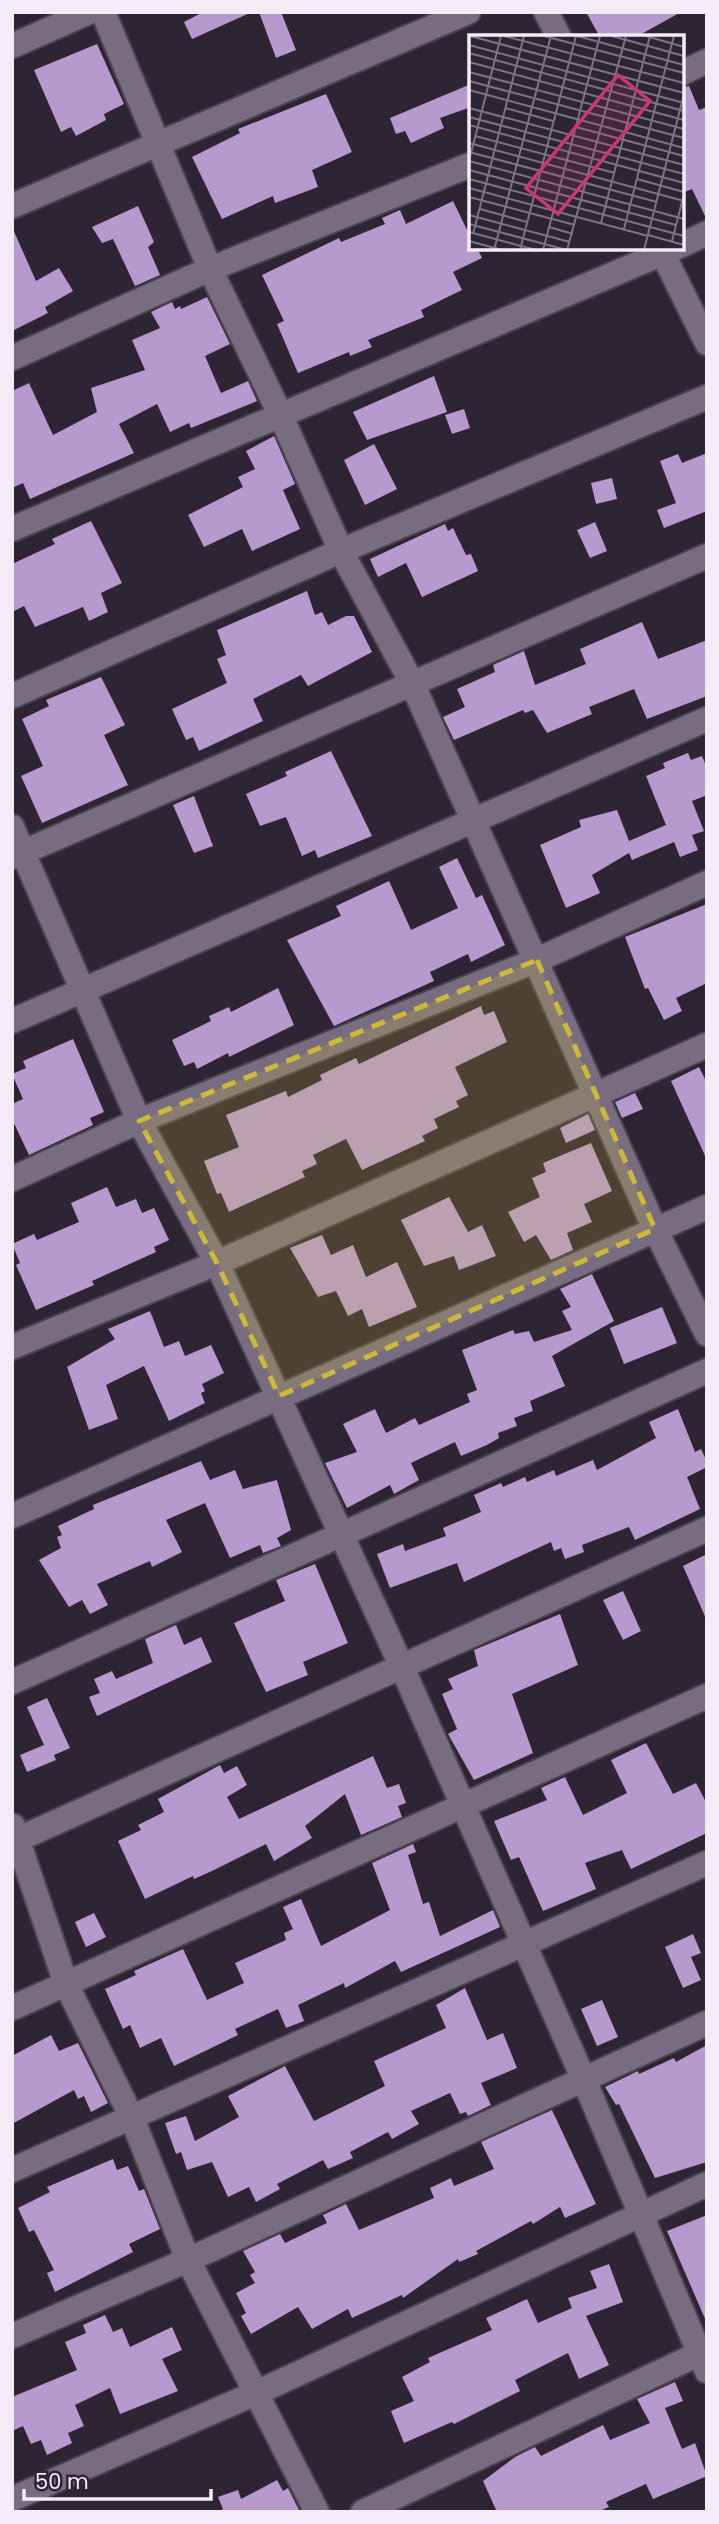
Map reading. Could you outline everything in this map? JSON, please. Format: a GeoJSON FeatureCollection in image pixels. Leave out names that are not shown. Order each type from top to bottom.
{"type":"FeatureCollection","features":[{"type":"Feature","properties":{"kind":"street"},"geometry":{"type":"LineString","coordinates":[[12,46],[89,12]]}},
{"type":"Feature","properties":{"kind":"street"},"geometry":{"type":"LineString","coordinates":[[103,12],[210,269],[280,414],[341,551],[412,682],[655,1228],[707,1334]]}},
{"type":"Feature","properties":{"kind":"street"},"geometry":{"type":"LineString","coordinates":[[12,206],[468,12]]}},
{"type":"Feature","properties":{"kind":"street"},"geometry":{"type":"LineString","coordinates":[[546,12],[558,35]]}},
{"type":"Feature","properties":{"kind":"street"},"geometry":{"type":"LineString","coordinates":[[684,72],[707,61]]}},
{"type":"Feature","properties":{"kind":"street"},"geometry":{"type":"LineString","coordinates":[[12,358],[210,269],[469,166]]}},
{"type":"Feature","properties":{"kind":"street"},"geometry":{"type":"LineString","coordinates":[[684,243],[707,233]]}},
{"type":"Feature","properties":{"kind":"street"},"geometry":{"type":"LineString","coordinates":[[12,529],[668,250]]}},
{"type":"Feature","properties":{"kind":"street"},"geometry":{"type":"LineString","coordinates":[[670,250],[707,343]]}},
{"type":"Feature","properties":{"kind":"street"},"geometry":{"type":"LineString","coordinates":[[12,696],[341,551],[707,397]]}},
{"type":"Feature","properties":{"kind":"street"},"geometry":{"type":"LineString","coordinates":[[17,855],[707,556]]}},
{"type":"Feature","properties":{"kind":"street"},"geometry":{"type":"LineString","coordinates":[[12,1021],[707,719]]}},
{"type":"Feature","properties":{"kind":"street"},"geometry":{"type":"LineString","coordinates":[[12,827],[17,855],[139,1121],[217,1263],[401,1665],[704,2358],[363,2512]]}},
{"type":"Feature","properties":{"kind":"street"},"geometry":{"type":"LineString","coordinates":[[12,1179],[139,1121],[537,960],[707,883]]}},
{"type":"Feature","properties":{"kind":"street"},"geometry":{"type":"LineString","coordinates":[[12,1347],[217,1263],[596,1092],[707,1045]]}},
{"type":"Feature","properties":{"kind":"street"},"geometry":{"type":"LineString","coordinates":[[12,1516],[707,1207]]}},
{"type":"Feature","properties":{"kind":"street"},"geometry":{"type":"LineString","coordinates":[[12,1682],[707,1371]]}},
{"type":"Feature","properties":{"kind":"street"},"geometry":{"type":"LineString","coordinates":[[317,2512],[188,2260],[132,2118],[66,1984],[14,1836],[707,1529]]}},
{"type":"Feature","properties":{"kind":"street"},"geometry":{"type":"LineString","coordinates":[[12,2008],[707,1696]]}},
{"type":"Feature","properties":{"kind":"street"},"geometry":{"type":"LineString","coordinates":[[12,2170],[707,1863]]}},
{"type":"Feature","properties":{"kind":"street"},"geometry":{"type":"LineString","coordinates":[[12,2336],[188,2260],[707,2023]]}},
{"type":"Feature","properties":{"kind":"street"},"geometry":{"type":"LineString","coordinates":[[12,2499],[256,2393],[707,2184]]}},
{"type":"Feature","properties":{"kind":"highlighted area"},"geometry":{"type":"Polygon","coordinates":[[[537,960],[655,1229],[279,1396],[217,1263],[139,1121],[537,960]]]}},
{"type":"Feature","properties":{"kind":"building"},"geometry":{"type":"Polygon","coordinates":[[[203,12],[252,12],[192,39],[184,22],[203,12]]]}},
{"type":"Feature","properties":{"kind":"building"},"geometry":{"type":"Polygon","coordinates":[[[259,12],[281,12],[296,50],[276,58],[259,12]]]}},
{"type":"Feature","properties":{"kind":"building"},"geometry":{"type":"Polygon","coordinates":[[[586,12],[681,12],[640,35],[599,35],[586,12]]]}},
{"type":"Feature","properties":{"kind":"building"},"geometry":{"type":"Polygon","coordinates":[[[97,44],[124,104],[104,114],[106,120],[76,136],[71,127],[61,132],[34,70],[97,44]]]}},
{"type":"Feature","properties":{"kind":"building"},"geometry":{"type":"Polygon","coordinates":[[[469,85],[469,108],[440,118],[444,128],[411,143],[405,131],[396,134],[390,118],[469,85]]]}},
{"type":"Feature","properties":{"kind":"building"},"geometry":{"type":"Polygon","coordinates":[[[689,86],[699,110],[707,107],[706,218],[692,189],[684,192],[684,87],[689,86]]]}},
{"type":"Feature","properties":{"kind":"building"},"geometry":{"type":"Polygon","coordinates":[[[326,94],[352,152],[312,170],[318,187],[275,203],[273,196],[222,219],[192,157],[240,133],[238,129],[326,94]]]}},
{"type":"Feature","properties":{"kind":"building"},"geometry":{"type":"Polygon","coordinates":[[[453,201],[469,234],[469,250],[478,250],[482,258],[453,272],[462,290],[421,310],[424,317],[368,340],[372,347],[350,356],[349,352],[298,373],[277,324],[284,321],[262,275],[339,238],[341,242],[385,224],[382,218],[400,210],[406,224],[453,201]]]}},
{"type":"Feature","properties":{"kind":"building"},"geometry":{"type":"Polygon","coordinates":[[[138,206],[154,242],[148,247],[160,275],[135,286],[113,239],[102,243],[92,227],[138,206]]]}},
{"type":"Feature","properties":{"kind":"building"},"geometry":{"type":"Polygon","coordinates":[[[12,227],[36,281],[59,268],[73,291],[45,307],[48,313],[12,331],[12,227]]]}},
{"type":"Feature","properties":{"kind":"building"},"geometry":{"type":"Polygon","coordinates":[[[207,297],[230,344],[205,356],[221,393],[248,381],[257,401],[191,428],[189,423],[170,432],[157,404],[119,424],[134,453],[30,499],[23,483],[12,488],[12,391],[29,383],[53,435],[97,412],[91,388],[145,370],[132,340],[160,328],[151,312],[172,302],[175,309],[180,306],[181,309],[207,297]]]}},
{"type":"Feature","properties":{"kind":"building"},"geometry":{"type":"Polygon","coordinates":[[[434,376],[447,412],[367,440],[353,412],[434,376]]]}},
{"type":"Feature","properties":{"kind":"building"},"geometry":{"type":"Polygon","coordinates":[[[464,409],[470,428],[452,434],[445,415],[464,409]]]}},
{"type":"Feature","properties":{"kind":"building"},"geometry":{"type":"Polygon","coordinates":[[[274,436],[295,484],[283,490],[300,529],[252,551],[242,529],[204,547],[188,515],[243,487],[238,477],[255,469],[246,451],[274,436]]]}},
{"type":"Feature","properties":{"kind":"building"},"geometry":{"type":"Polygon","coordinates":[[[374,444],[397,489],[365,505],[344,460],[374,444]]]}},
{"type":"Feature","properties":{"kind":"building"},"geometry":{"type":"Polygon","coordinates":[[[707,453],[707,511],[664,528],[657,510],[676,503],[660,461],[678,454],[682,463],[707,453]]]}},
{"type":"Feature","properties":{"kind":"building"},"geometry":{"type":"Polygon","coordinates":[[[612,478],[617,499],[596,504],[591,483],[612,478]]]}},
{"type":"Feature","properties":{"kind":"building"},"geometry":{"type":"Polygon","coordinates":[[[91,521],[122,583],[101,593],[108,612],[89,621],[83,607],[35,627],[24,606],[12,612],[12,564],[55,544],[52,539],[91,521]]]}},
{"type":"Feature","properties":{"kind":"building"},"geometry":{"type":"Polygon","coordinates":[[[595,522],[607,551],[590,558],[577,530],[595,522]]]}},
{"type":"Feature","properties":{"kind":"building"},"geometry":{"type":"Polygon","coordinates":[[[445,524],[448,531],[453,528],[466,555],[471,554],[478,571],[422,597],[406,563],[378,577],[370,559],[445,524]]]}},
{"type":"Feature","properties":{"kind":"building"},"geometry":{"type":"Polygon","coordinates":[[[307,591],[315,615],[322,612],[328,625],[346,616],[354,616],[372,652],[308,686],[301,675],[253,699],[263,721],[199,751],[193,737],[186,740],[172,709],[227,683],[217,659],[226,655],[217,630],[307,591]]]}},
{"type":"Feature","properties":{"kind":"building"},"geometry":{"type":"Polygon","coordinates":[[[642,622],[658,659],[707,640],[707,696],[647,719],[634,689],[589,707],[592,714],[547,733],[533,710],[525,713],[523,710],[454,740],[443,717],[465,707],[457,689],[495,672],[493,665],[524,651],[535,685],[586,664],[580,649],[642,622]]]}},
{"type":"Feature","properties":{"kind":"building"},"geometry":{"type":"Polygon","coordinates":[[[101,677],[125,725],[104,735],[128,785],[42,823],[21,776],[43,766],[22,719],[49,706],[46,700],[101,677]]]}},
{"type":"Feature","properties":{"kind":"building"},"geometry":{"type":"Polygon","coordinates":[[[331,751],[372,836],[318,858],[315,850],[302,856],[286,817],[260,826],[246,794],[287,776],[285,772],[331,751]]]}},
{"type":"Feature","properties":{"kind":"building"},"geometry":{"type":"Polygon","coordinates":[[[688,753],[691,760],[702,756],[707,768],[707,795],[692,801],[704,831],[692,835],[698,850],[680,857],[674,842],[632,860],[629,853],[592,875],[600,893],[566,908],[540,845],[581,827],[579,820],[617,810],[629,841],[666,825],[646,776],[665,768],[663,763],[688,753]]]}},
{"type":"Feature","properties":{"kind":"building"},"geometry":{"type":"Polygon","coordinates":[[[194,796],[213,846],[194,853],[173,805],[194,796]]]}},
{"type":"Feature","properties":{"kind":"building"},"geometry":{"type":"Polygon","coordinates":[[[457,858],[476,898],[482,895],[505,945],[471,962],[468,954],[430,972],[434,981],[334,1026],[287,940],[341,916],[336,906],[389,881],[411,930],[458,908],[439,867],[457,858]]]}},
{"type":"Feature","properties":{"kind":"building"},"geometry":{"type":"Polygon","coordinates":[[[707,904],[707,983],[676,998],[682,1011],[664,1020],[648,988],[645,989],[625,937],[707,904]]]}},
{"type":"Feature","properties":{"kind":"building"},"geometry":{"type":"Polygon","coordinates":[[[278,988],[294,1025],[229,1057],[228,1053],[197,1069],[194,1062],[184,1066],[172,1040],[211,1021],[209,1016],[229,1007],[231,1012],[278,988]]]}},
{"type":"Feature","properties":{"kind":"building"},"geometry":{"type":"Polygon","coordinates":[[[481,1006],[484,1015],[494,1011],[507,1042],[455,1067],[468,1095],[456,1101],[459,1107],[434,1119],[438,1128],[422,1136],[425,1141],[362,1170],[346,1139],[313,1155],[317,1164],[302,1171],[305,1177],[229,1212],[221,1193],[217,1194],[204,1161],[239,1147],[226,1115],[286,1091],[288,1097],[322,1080],[320,1075],[356,1058],[359,1064],[481,1006]]]}},
{"type":"Feature","properties":{"kind":"building"},"geometry":{"type":"Polygon","coordinates":[[[73,1039],[104,1112],[90,1118],[93,1125],[29,1155],[12,1119],[12,1104],[23,1099],[12,1074],[26,1068],[23,1061],[73,1039]]]}},
{"type":"Feature","properties":{"kind":"building"},"geometry":{"type":"Polygon","coordinates":[[[699,1067],[707,1083],[707,1160],[671,1081],[699,1067]]]}},
{"type":"Feature","properties":{"kind":"building"},"geometry":{"type":"Polygon","coordinates":[[[635,1093],[643,1109],[622,1118],[615,1102],[635,1093]]]}},
{"type":"Feature","properties":{"kind":"building"},"geometry":{"type":"Polygon","coordinates":[[[588,1114],[595,1130],[566,1143],[560,1128],[588,1114]]]}},
{"type":"Feature","properties":{"kind":"building"},"geometry":{"type":"Polygon","coordinates":[[[591,1143],[612,1191],[584,1204],[592,1222],[567,1233],[573,1250],[551,1260],[536,1235],[524,1242],[508,1212],[540,1197],[532,1178],[546,1172],[543,1163],[591,1143]]]}},
{"type":"Feature","properties":{"kind":"building"},"geometry":{"type":"Polygon","coordinates":[[[107,1187],[116,1207],[136,1199],[142,1213],[154,1208],[169,1240],[154,1247],[156,1252],[92,1281],[94,1285],[36,1310],[16,1265],[20,1263],[12,1244],[34,1234],[37,1240],[79,1222],[71,1203],[107,1187]]]}},
{"type":"Feature","properties":{"kind":"building"},"geometry":{"type":"Polygon","coordinates":[[[449,1197],[468,1232],[482,1225],[496,1256],[459,1270],[454,1256],[424,1266],[401,1220],[449,1197]]]}},
{"type":"Feature","properties":{"kind":"building"},"geometry":{"type":"Polygon","coordinates":[[[322,1235],[331,1255],[353,1245],[366,1277],[397,1262],[417,1307],[369,1327],[362,1309],[348,1316],[336,1291],[318,1297],[290,1248],[322,1235]]]}},
{"type":"Feature","properties":{"kind":"building"},"geometry":{"type":"Polygon","coordinates":[[[592,1274],[614,1321],[552,1356],[565,1386],[530,1401],[533,1411],[514,1418],[517,1426],[498,1433],[499,1438],[487,1445],[461,1456],[455,1442],[411,1463],[419,1480],[394,1494],[390,1485],[347,1508],[325,1463],[357,1452],[343,1424],[375,1409],[386,1433],[415,1418],[419,1425],[470,1402],[467,1394],[477,1390],[462,1350],[513,1330],[515,1334],[529,1331],[534,1342],[572,1330],[562,1311],[571,1307],[560,1289],[592,1274]]]}},
{"type":"Feature","properties":{"kind":"building"},"geometry":{"type":"Polygon","coordinates":[[[662,1307],[677,1343],[624,1364],[610,1328],[662,1307]]]}},
{"type":"Feature","properties":{"kind":"building"},"geometry":{"type":"Polygon","coordinates":[[[150,1311],[164,1347],[179,1341],[185,1356],[211,1345],[224,1373],[202,1384],[205,1391],[201,1393],[205,1403],[169,1421],[144,1366],[106,1385],[118,1419],[89,1430],[67,1367],[115,1339],[108,1329],[150,1311]]]}},
{"type":"Feature","properties":{"kind":"building"},"geometry":{"type":"Polygon","coordinates":[[[678,1409],[695,1452],[701,1449],[707,1462],[707,1467],[687,1477],[700,1509],[635,1540],[629,1527],[582,1545],[584,1552],[565,1559],[561,1548],[554,1551],[551,1542],[464,1582],[457,1563],[390,1588],[377,1554],[403,1544],[405,1551],[446,1536],[443,1528],[481,1512],[474,1495],[501,1483],[503,1487],[525,1477],[527,1482],[554,1470],[556,1476],[593,1460],[597,1470],[656,1438],[649,1422],[678,1409]]]}},
{"type":"Feature","properties":{"kind":"building"},"geometry":{"type":"Polygon","coordinates":[[[201,1461],[210,1480],[235,1470],[243,1489],[277,1480],[291,1530],[277,1538],[281,1546],[263,1553],[260,1545],[230,1558],[205,1503],[166,1520],[182,1552],[152,1567],[150,1561],[97,1584],[108,1605],[90,1614],[82,1600],[69,1607],[39,1560],[61,1548],[57,1537],[62,1535],[58,1526],[94,1509],[93,1505],[201,1461]]]}},
{"type":"Feature","properties":{"kind":"building"},"geometry":{"type":"Polygon","coordinates":[[[707,1554],[707,1621],[683,1566],[707,1554]]]}},
{"type":"Feature","properties":{"kind":"building"},"geometry":{"type":"Polygon","coordinates":[[[315,1564],[348,1643],[303,1662],[308,1675],[266,1692],[234,1623],[285,1601],[276,1580],[315,1564]]]}},
{"type":"Feature","properties":{"kind":"building"},"geometry":{"type":"Polygon","coordinates":[[[623,1591],[641,1631],[623,1640],[603,1600],[623,1591]]]}},
{"type":"Feature","properties":{"kind":"building"},"geometry":{"type":"Polygon","coordinates":[[[560,1614],[578,1665],[512,1694],[533,1753],[474,1780],[448,1734],[457,1729],[442,1694],[453,1689],[448,1679],[478,1666],[474,1650],[560,1614]]]}},
{"type":"Feature","properties":{"kind":"building"},"geometry":{"type":"Polygon","coordinates":[[[176,1625],[184,1645],[201,1637],[212,1662],[97,1716],[89,1697],[100,1693],[94,1679],[112,1671],[116,1679],[153,1663],[145,1639],[176,1625]]]}},
{"type":"Feature","properties":{"kind":"building"},"geometry":{"type":"Polygon","coordinates":[[[47,1698],[70,1748],[54,1755],[56,1760],[27,1772],[20,1755],[44,1745],[27,1707],[47,1698]]]}},
{"type":"Feature","properties":{"kind":"building"},"geometry":{"type":"Polygon","coordinates":[[[646,1743],[673,1794],[696,1783],[707,1804],[707,1833],[631,1869],[622,1850],[585,1863],[596,1889],[543,1911],[519,1857],[511,1860],[494,1821],[547,1800],[541,1788],[565,1777],[583,1815],[627,1793],[611,1760],[646,1743]]]}},
{"type":"Feature","properties":{"kind":"building"},"geometry":{"type":"Polygon","coordinates":[[[373,1756],[387,1788],[399,1784],[406,1803],[398,1806],[402,1817],[361,1835],[345,1794],[305,1826],[312,1838],[274,1861],[266,1844],[212,1871],[194,1879],[193,1876],[145,1899],[118,1841],[141,1830],[138,1825],[164,1812],[158,1799],[220,1765],[224,1773],[237,1766],[247,1785],[227,1797],[239,1819],[373,1756]]]}},
{"type":"Feature","properties":{"kind":"building"},"geometry":{"type":"Polygon","coordinates":[[[413,1844],[416,1852],[408,1855],[423,1904],[429,1902],[440,1936],[493,1910],[500,1927],[401,1972],[395,1961],[345,1988],[344,1983],[298,2005],[304,2021],[286,2028],[278,2009],[235,2029],[238,2035],[174,2066],[161,2038],[140,2048],[130,2025],[123,2029],[105,1989],[136,1975],[134,1971],[183,1949],[207,2000],[244,1983],[235,1963],[286,1940],[284,1933],[293,1929],[283,1907],[301,1899],[321,1946],[390,1910],[372,1863],[413,1844]]]}},
{"type":"Feature","properties":{"kind":"building"},"geometry":{"type":"Polygon","coordinates":[[[94,1913],[106,1937],[86,1947],[75,1922],[94,1913]]]}},
{"type":"Feature","properties":{"kind":"building"},"geometry":{"type":"Polygon","coordinates":[[[693,1934],[701,1953],[691,1957],[701,1980],[683,1988],[665,1947],[693,1934]]]}},
{"type":"Feature","properties":{"kind":"building"},"geometry":{"type":"Polygon","coordinates":[[[465,1988],[487,2040],[503,2033],[517,2068],[481,2083],[491,2105],[468,2116],[466,2112],[460,2114],[450,2093],[411,2111],[419,2124],[392,2139],[388,2132],[350,2152],[353,2158],[328,2169],[323,2160],[277,2184],[280,2189],[256,2202],[249,2187],[228,2197],[212,2162],[187,2170],[181,2152],[176,2154],[165,2123],[186,2116],[195,2141],[239,2117],[228,2096],[285,2066],[314,2121],[385,2086],[374,2061],[446,2028],[436,2005],[465,1988]]]}},
{"type":"Feature","properties":{"kind":"building"},"geometry":{"type":"Polygon","coordinates":[[[602,2000],[618,2037],[597,2046],[581,2009],[602,2000]]]}},
{"type":"Feature","properties":{"kind":"building"},"geometry":{"type":"Polygon","coordinates":[[[51,2035],[59,2051],[78,2043],[108,2103],[91,2112],[84,2096],[78,2099],[74,2090],[12,2124],[12,2056],[51,2035]]]}},
{"type":"Feature","properties":{"kind":"building"},"geometry":{"type":"Polygon","coordinates":[[[707,2045],[707,2162],[655,2178],[619,2104],[616,2105],[605,2087],[674,2058],[676,2062],[707,2045]]]}},
{"type":"Feature","properties":{"kind":"building"},"geometry":{"type":"Polygon","coordinates":[[[552,2110],[596,2204],[565,2218],[560,2207],[533,2224],[531,2221],[476,2251],[478,2254],[459,2262],[458,2259],[403,2298],[402,2295],[352,2318],[348,2309],[312,2329],[298,2307],[251,2334],[241,2316],[246,2313],[236,2293],[255,2283],[250,2275],[255,2272],[243,2251],[280,2234],[285,2243],[327,2223],[323,2215],[346,2204],[359,2230],[434,2198],[430,2188],[451,2178],[454,2186],[494,2169],[481,2142],[552,2110]]]}},
{"type":"Feature","properties":{"kind":"building"},"geometry":{"type":"Polygon","coordinates":[[[113,2159],[117,2170],[128,2166],[139,2191],[144,2189],[160,2229],[129,2244],[133,2252],[55,2292],[47,2273],[54,2270],[34,2230],[29,2232],[18,2208],[50,2192],[47,2187],[113,2159]]]}},
{"type":"Feature","properties":{"kind":"building"},"geometry":{"type":"Polygon","coordinates":[[[707,2215],[707,2321],[706,2321],[667,2231],[707,2215]]]}},
{"type":"Feature","properties":{"kind":"building"},"geometry":{"type":"Polygon","coordinates":[[[609,2264],[623,2302],[586,2316],[609,2365],[579,2379],[568,2353],[515,2380],[520,2391],[454,2424],[452,2422],[404,2443],[391,2411],[414,2401],[402,2377],[430,2362],[428,2358],[492,2330],[486,2318],[527,2299],[538,2323],[572,2308],[568,2298],[597,2288],[590,2271],[609,2264]]]}},
{"type":"Feature","properties":{"kind":"building"},"geometry":{"type":"Polygon","coordinates":[[[105,2315],[113,2332],[122,2328],[130,2347],[172,2327],[182,2350],[162,2359],[178,2391],[120,2414],[110,2388],[75,2405],[84,2426],[68,2433],[72,2443],[47,2455],[41,2440],[31,2444],[23,2426],[12,2431],[12,2397],[77,2370],[65,2342],[86,2333],[83,2325],[105,2315]]]}},
{"type":"Feature","properties":{"kind":"building"},"geometry":{"type":"Polygon","coordinates":[[[675,2382],[683,2401],[665,2408],[682,2449],[695,2443],[707,2476],[653,2499],[646,2484],[606,2502],[609,2507],[597,2512],[497,2512],[483,2481],[515,2457],[535,2447],[541,2456],[603,2425],[610,2440],[650,2423],[637,2399],[675,2382]]]}},
{"type":"Feature","properties":{"kind":"building"},"geometry":{"type":"Polygon","coordinates":[[[277,2480],[283,2491],[288,2488],[300,2512],[218,2512],[223,2509],[218,2497],[238,2490],[241,2499],[277,2480]]]}}]}
